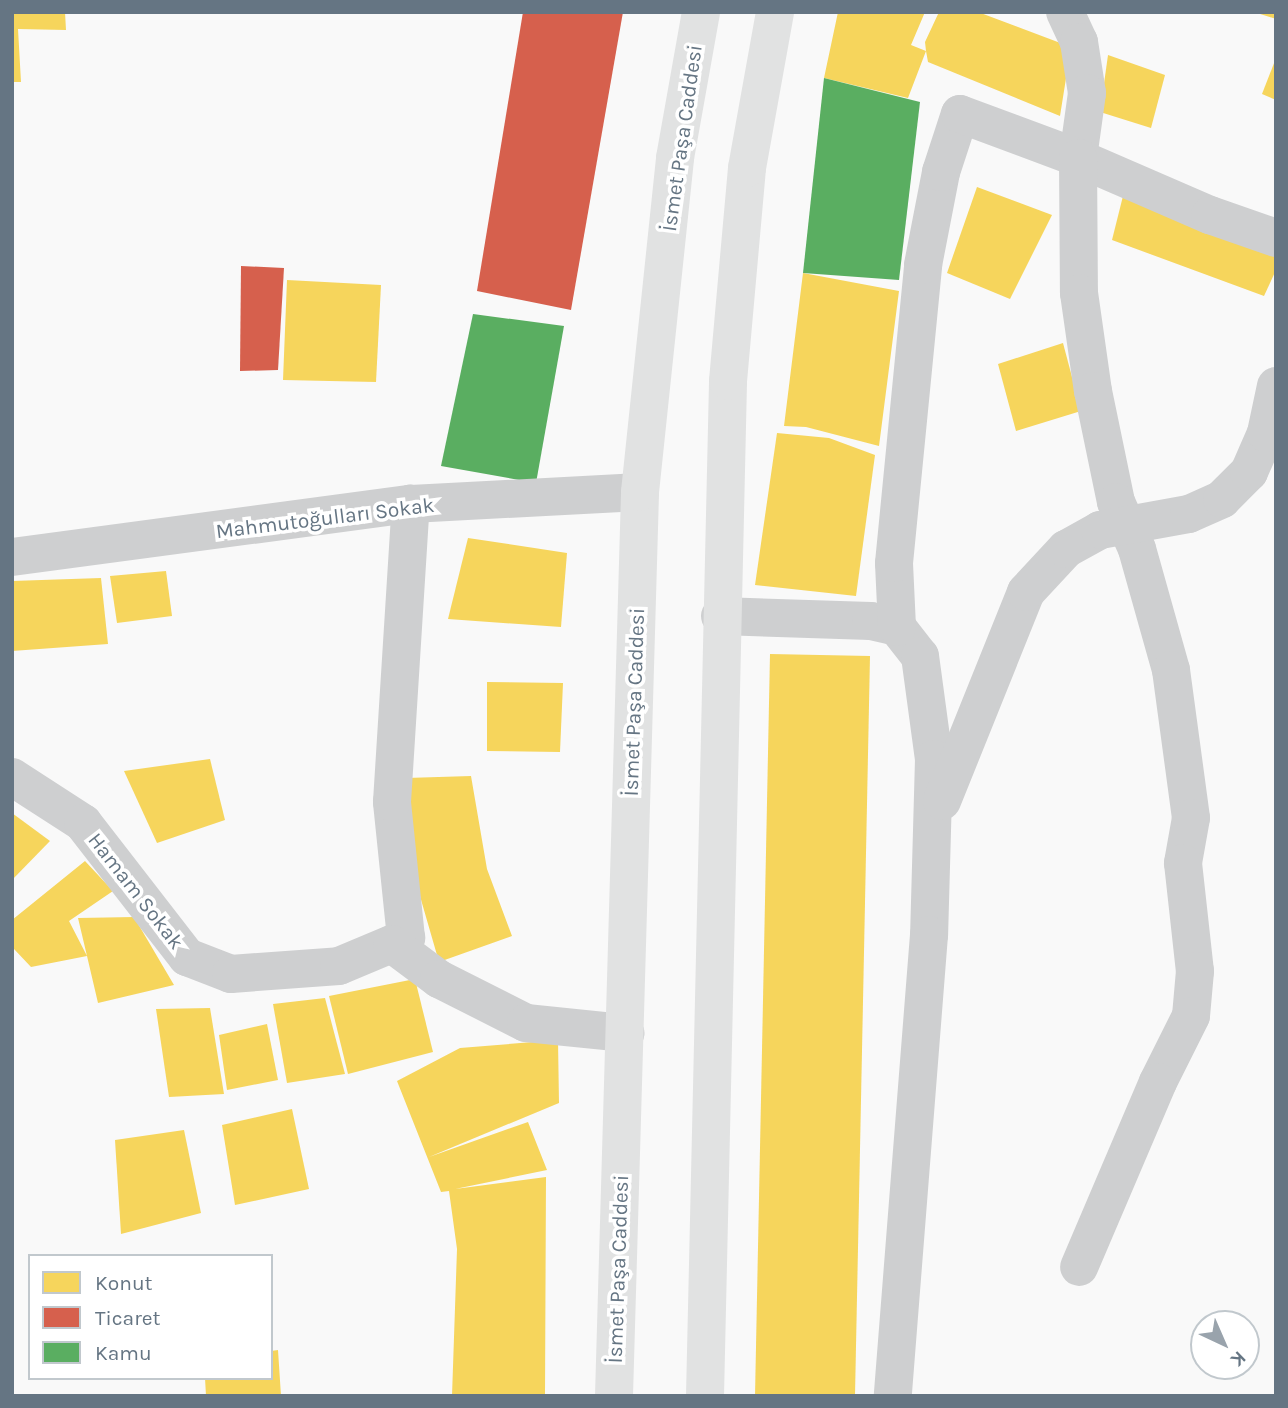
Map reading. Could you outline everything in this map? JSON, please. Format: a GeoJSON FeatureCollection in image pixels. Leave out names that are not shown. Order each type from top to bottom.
{"type":"FeatureCollection","features":[{"type":"Feature","properties":{"kind":"highway","name":"İsmet Paşa Caddesi"},"geometry":{"type":"LineString","coordinates":[[614,1396],[640,492],[676,158],[701,12]]}},
{"type":"Feature","properties":{"kind":"highway"},"geometry":{"type":"LineString","coordinates":[[705,1396],[720,616],[728,381],[747,168],[775,12]]}},
{"type":"Feature","properties":{"kind":"street"},"geometry":{"type":"LineString","coordinates":[[1065,12],[1079,42],[1087,93],[1078,158],[1079,293],[1093,391],[1116,502],[1126,525],[1171,670],[1182,732],[1191,818],[1184,863],[1195,971],[1191,1016],[1152,1095],[1079,1268]]}},
{"type":"Feature","properties":{"kind":"street"},"geometry":{"type":"LineString","coordinates":[[893,1396],[918,1111],[934,760],[920,656],[897,627],[894,563],[923,265],[941,172],[960,114],[1078,158],[1210,215],[1276,237]]}},
{"type":"Feature","properties":{"kind":"street"},"geometry":{"type":"LineString","coordinates":[[932,827],[1026,592],[1066,549],[1100,530],[1189,514],[1222,499],[1249,472],[1266,433],[1276,386]]}},
{"type":"Feature","properties":{"kind":"street","name":"Mahmutoğulları Sokak"},"geometry":{"type":"LineString","coordinates":[[12,557],[411,504],[640,492]]}},
{"type":"Feature","properties":{"kind":"street"},"geometry":{"type":"LineString","coordinates":[[392,944],[406,938],[392,802],[401,605],[411,504]]}},
{"type":"Feature","properties":{"kind":"street"},"geometry":{"type":"LineString","coordinates":[[720,616],[871,621],[897,627]]}},
{"type":"Feature","properties":{"kind":"street","name":"Hamam Sokak"},"geometry":{"type":"LineString","coordinates":[[12,777],[83,823],[187,957],[231,974],[339,967],[392,944]]}},
{"type":"Feature","properties":{"kind":"street"},"geometry":{"type":"LineString","coordinates":[[392,944],[439,979],[526,1023],[625,1033]]}},
{"type":"Feature","properties":{"kind":"building: Konut"},"geometry":{"type":"Polygon","coordinates":[[[12,12],[65,12],[66,30],[18,29],[21,82],[12,82],[12,12]]]}},
{"type":"Feature","properties":{"kind":"building: Konut"},"geometry":{"type":"Polygon","coordinates":[[[838,12],[925,12],[911,45],[926,51],[908,98],[824,78],[838,12]]]}},
{"type":"Feature","properties":{"kind":"building: Konut"},"geometry":{"type":"Polygon","coordinates":[[[939,12],[978,12],[1071,47],[1060,116],[928,62],[925,42],[939,12]]]}},
{"type":"Feature","properties":{"kind":"building: Konut"},"geometry":{"type":"Polygon","coordinates":[[[1257,12],[1276,12],[1276,19],[1257,13],[1257,12]]]}},
{"type":"Feature","properties":{"kind":"building: Konut"},"geometry":{"type":"Polygon","coordinates":[[[1108,55],[1165,75],[1151,128],[1100,112],[1108,55]]]}},
{"type":"Feature","properties":{"kind":"building: Konut"},"geometry":{"type":"Polygon","coordinates":[[[1276,58],[1276,100],[1262,94],[1276,58]]]}},
{"type":"Feature","properties":{"kind":"building: Konut"},"geometry":{"type":"Polygon","coordinates":[[[977,187],[1052,215],[1010,299],[947,273],[977,187]]]}},
{"type":"Feature","properties":{"kind":"building: Konut"},"geometry":{"type":"Polygon","coordinates":[[[1123,196],[1276,255],[1276,270],[1264,296],[1112,240],[1123,196]]]}},
{"type":"Feature","properties":{"kind":"building: Konut"},"geometry":{"type":"Polygon","coordinates":[[[803,273],[899,291],[879,446],[806,427],[784,426],[803,273]]]}},
{"type":"Feature","properties":{"kind":"building: Konut"},"geometry":{"type":"Polygon","coordinates":[[[287,280],[381,285],[376,382],[283,380],[287,280]]]}},
{"type":"Feature","properties":{"kind":"building: Konut"},"geometry":{"type":"Polygon","coordinates":[[[1063,343],[1081,411],[1016,431],[998,364],[1063,343]]]}},
{"type":"Feature","properties":{"kind":"building: Konut"},"geometry":{"type":"Polygon","coordinates":[[[777,433],[829,438],[875,455],[856,596],[755,585],[777,433]]]}},
{"type":"Feature","properties":{"kind":"building: Konut"},"geometry":{"type":"Polygon","coordinates":[[[468,538],[567,553],[561,627],[448,619],[468,538]]]}},
{"type":"Feature","properties":{"kind":"building: Konut"},"geometry":{"type":"Polygon","coordinates":[[[166,571],[172,616],[117,623],[110,576],[166,571]]]}},
{"type":"Feature","properties":{"kind":"building: Konut"},"geometry":{"type":"Polygon","coordinates":[[[101,578],[108,644],[12,651],[12,581],[101,578]]]}},
{"type":"Feature","properties":{"kind":"building: Konut"},"geometry":{"type":"Polygon","coordinates":[[[770,654],[870,656],[855,1396],[755,1396],[770,654]]]}},
{"type":"Feature","properties":{"kind":"building: Konut"},"geometry":{"type":"Polygon","coordinates":[[[487,682],[563,683],[560,752],[487,751],[487,682]]]}},
{"type":"Feature","properties":{"kind":"building: Konut"},"geometry":{"type":"Polygon","coordinates":[[[210,759],[225,820],[157,843],[124,771],[210,759]]]}},
{"type":"Feature","properties":{"kind":"building: Konut"},"geometry":{"type":"Polygon","coordinates":[[[471,776],[487,869],[512,936],[439,962],[413,872],[406,778],[471,776]]]}},
{"type":"Feature","properties":{"kind":"building: Konut"},"geometry":{"type":"Polygon","coordinates":[[[12,813],[50,841],[12,880],[12,813]]]}},
{"type":"Feature","properties":{"kind":"building: Konut"},"geometry":{"type":"Polygon","coordinates":[[[85,861],[113,891],[69,921],[87,956],[31,967],[14,949],[12,920],[85,861]]]}},
{"type":"Feature","properties":{"kind":"building: Konut"},"geometry":{"type":"Polygon","coordinates":[[[134,917],[174,985],[98,1003],[78,918],[134,917]]]}},
{"type":"Feature","properties":{"kind":"building: Konut"},"geometry":{"type":"Polygon","coordinates":[[[415,979],[433,1052],[348,1074],[329,996],[415,979]]]}},
{"type":"Feature","properties":{"kind":"building: Konut"},"geometry":{"type":"Polygon","coordinates":[[[325,998],[345,1074],[287,1083],[273,1004],[325,998]]]}},
{"type":"Feature","properties":{"kind":"building: Konut"},"geometry":{"type":"Polygon","coordinates":[[[210,1008],[224,1094],[169,1097],[156,1009],[210,1008]]]}},
{"type":"Feature","properties":{"kind":"building: Konut"},"geometry":{"type":"Polygon","coordinates":[[[267,1024],[278,1080],[227,1090],[219,1035],[267,1024]]]}},
{"type":"Feature","properties":{"kind":"building: Konut"},"geometry":{"type":"Polygon","coordinates":[[[558,1040],[559,1103],[429,1157],[528,1122],[547,1170],[455,1189],[546,1177],[545,1396],[452,1396],[457,1249],[449,1191],[441,1192],[397,1081],[460,1048],[558,1040]]]}},
{"type":"Feature","properties":{"kind":"building: Konut"},"geometry":{"type":"Polygon","coordinates":[[[292,1109],[309,1189],[235,1205],[222,1125],[292,1109]]]}},
{"type":"Feature","properties":{"kind":"building: Konut"},"geometry":{"type":"Polygon","coordinates":[[[184,1130],[201,1213],[121,1234],[115,1140],[184,1130]]]}},
{"type":"Feature","properties":{"kind":"building: Konut"},"geometry":{"type":"Polygon","coordinates":[[[278,1350],[281,1396],[206,1396],[205,1380],[273,1380],[273,1351],[278,1350]]]}},
{"type":"Feature","properties":{"kind":"building: Ticaret"},"geometry":{"type":"Polygon","coordinates":[[[523,12],[623,12],[571,310],[477,291],[523,12]]]}},
{"type":"Feature","properties":{"kind":"building: Ticaret"},"geometry":{"type":"Polygon","coordinates":[[[241,266],[284,268],[278,370],[240,371],[241,266]]]}},
{"type":"Feature","properties":{"kind":"building: Kamu"},"geometry":{"type":"Polygon","coordinates":[[[824,78],[920,102],[899,280],[803,273],[824,78]]]}},
{"type":"Feature","properties":{"kind":"building: Kamu"},"geometry":{"type":"Polygon","coordinates":[[[473,314],[564,326],[536,483],[441,466],[473,314]]]}}]}
